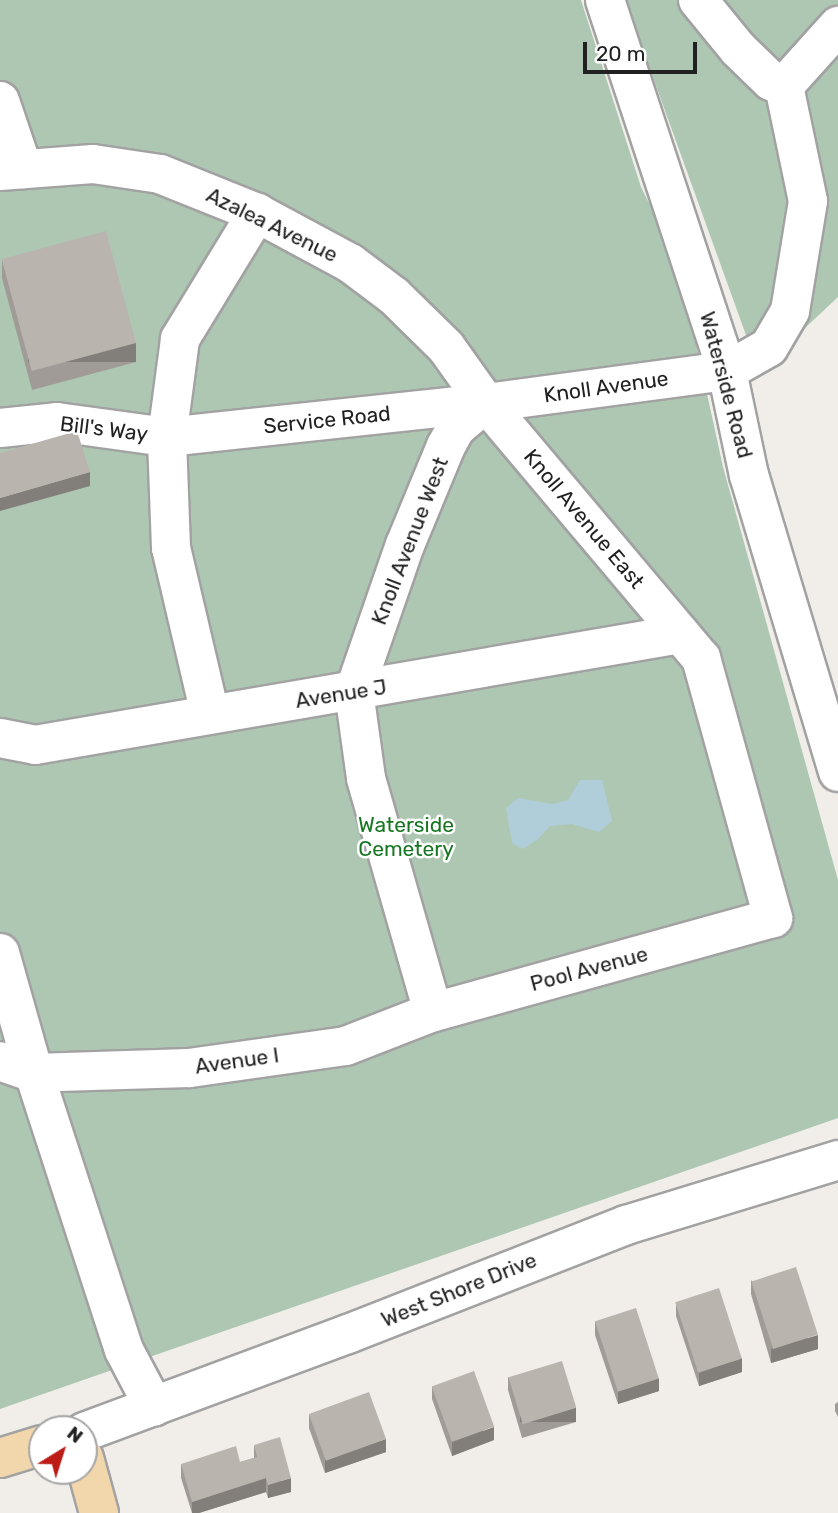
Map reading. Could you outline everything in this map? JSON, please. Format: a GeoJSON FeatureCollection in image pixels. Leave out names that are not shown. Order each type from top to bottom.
{"type":"FeatureCollection","features":[{"type":"Feature","properties":{"kind":"main road"},"geometry":{"type":"LineString","coordinates":[[0,1458],[28,1449]]}},
{"type":"Feature","properties":{"kind":"main road"},"geometry":{"type":"LineString","coordinates":[[91,1485],[99,1513]]}},
{"type":"Feature","properties":{"kind":"street","name":"Waterside Road"},"geometry":{"type":"LineString","coordinates":[[605,0],[727,371],[749,475],[838,772]]}},
{"type":"Feature","properties":{"kind":"street"},"geometry":{"type":"LineString","coordinates":[[698,0],[738,49],[771,81],[784,86]]}},
{"type":"Feature","properties":{"kind":"street"},"geometry":{"type":"LineString","coordinates":[[784,86],[838,26]]}},
{"type":"Feature","properties":{"kind":"street"},"geometry":{"type":"LineString","coordinates":[[727,371],[769,346],[790,311],[808,201],[784,86]]}},
{"type":"Feature","properties":{"kind":"street"},"geometry":{"type":"LineString","coordinates":[[0,101],[11,170]]}},
{"type":"Feature","properties":{"kind":"street","name":"Azalea Avenue"},"geometry":{"type":"LineString","coordinates":[[11,170],[93,164],[160,174],[257,213],[350,263],[394,296],[446,348],[486,403]]}},
{"type":"Feature","properties":{"kind":"street"},"geometry":{"type":"LineString","coordinates":[[210,714],[171,548],[167,437],[180,339],[257,213]]}},
{"type":"Feature","properties":{"kind":"street","name":"Knoll Avenue"},"geometry":{"type":"LineString","coordinates":[[486,403],[727,371]]}},
{"type":"Feature","properties":{"kind":"street","name":"Service Road"},"geometry":{"type":"LineString","coordinates":[[167,437],[486,403]]}},
{"type":"Feature","properties":{"kind":"street","name":"Knoll Avenue East"},"geometry":{"type":"LineString","coordinates":[[486,403],[681,634]]}},
{"type":"Feature","properties":{"kind":"street","name":"Knoll Avenue West"},"geometry":{"type":"LineString","coordinates":[[354,692],[405,545],[446,446],[456,428],[486,403]]}},
{"type":"Feature","properties":{"kind":"street","name":"Bill's Way"},"geometry":{"type":"LineString","coordinates":[[0,428],[57,422],[167,437]]}},
{"type":"Feature","properties":{"kind":"street","name":"Avenue J"},"geometry":{"type":"LineString","coordinates":[[0,738],[35,745],[681,634]]}},
{"type":"Feature","properties":{"kind":"street","name":"Pool Avenue"},"geometry":{"type":"LineString","coordinates":[[433,1012],[773,918],[701,658],[681,634]]}},
{"type":"Feature","properties":{"kind":"street"},"geometry":{"type":"LineString","coordinates":[[354,692],[366,778],[433,1012]]}},
{"type":"Feature","properties":{"kind":"street"},"geometry":{"type":"LineString","coordinates":[[0,953],[17,1067],[124,1350],[154,1407]]}},
{"type":"Feature","properties":{"kind":"street","name":"Avenue I"},"geometry":{"type":"LineString","coordinates":[[17,1067],[190,1068],[346,1046],[433,1012]]}},
{"type":"Feature","properties":{"kind":"street","name":"West Shore Drive"},"geometry":{"type":"LineString","coordinates":[[98,1427],[626,1225],[838,1160]]}},
{"type":"Feature","properties":{"kind":"green space","name":"Waterside Cemetery"},"geometry":{"type":"Polygon","coordinates":[[[0,0],[581,0],[641,187],[678,261],[723,467],[838,880],[838,1118],[0,1409],[0,0]]]}},
{"type":"Feature","properties":{"kind":"green space"},"geometry":{"type":"Polygon","coordinates":[[[625,0],[838,0],[838,297],[759,371],[625,0]]]}},
{"type":"Feature","properties":{"kind":"water"},"geometry":{"type":"Polygon","coordinates":[[[580,780],[602,780],[612,821],[599,832],[572,824],[550,826],[537,840],[523,849],[512,843],[506,808],[518,798],[553,804],[568,800],[580,780]]]}},
{"type":"Feature","properties":{"kind":"building"},"geometry":{"type":"Polygon","coordinates":[[[106,231],[136,343],[32,371],[2,259],[106,231]]]}},
{"type":"Feature","properties":{"kind":"building"},"geometry":{"type":"Polygon","coordinates":[[[77,431],[90,472],[0,498],[0,453],[77,431]]]}},
{"type":"Feature","properties":{"kind":"building"},"geometry":{"type":"Polygon","coordinates":[[[796,1267],[818,1335],[773,1349],[751,1282],[796,1267]]]}},
{"type":"Feature","properties":{"kind":"building"},"geometry":{"type":"Polygon","coordinates":[[[719,1288],[742,1358],[698,1373],[675,1302],[719,1288]]]}},
{"type":"Feature","properties":{"kind":"building"},"geometry":{"type":"Polygon","coordinates":[[[636,1308],[659,1378],[618,1392],[595,1321],[636,1308]]]}},
{"type":"Feature","properties":{"kind":"building"},"geometry":{"type":"Polygon","coordinates":[[[562,1361],[576,1408],[523,1424],[508,1377],[562,1361]]]}},
{"type":"Feature","properties":{"kind":"building"},"geometry":{"type":"Polygon","coordinates":[[[474,1371],[494,1426],[452,1442],[432,1386],[474,1371]]]}},
{"type":"Feature","properties":{"kind":"building"},"geometry":{"type":"Polygon","coordinates":[[[369,1392],[386,1439],[326,1461],[309,1414],[369,1392]]]}},
{"type":"Feature","properties":{"kind":"building"},"geometry":{"type":"Polygon","coordinates":[[[280,1437],[291,1478],[268,1485],[266,1478],[192,1502],[181,1464],[236,1446],[240,1462],[257,1457],[254,1445],[280,1437]]]}}]}
